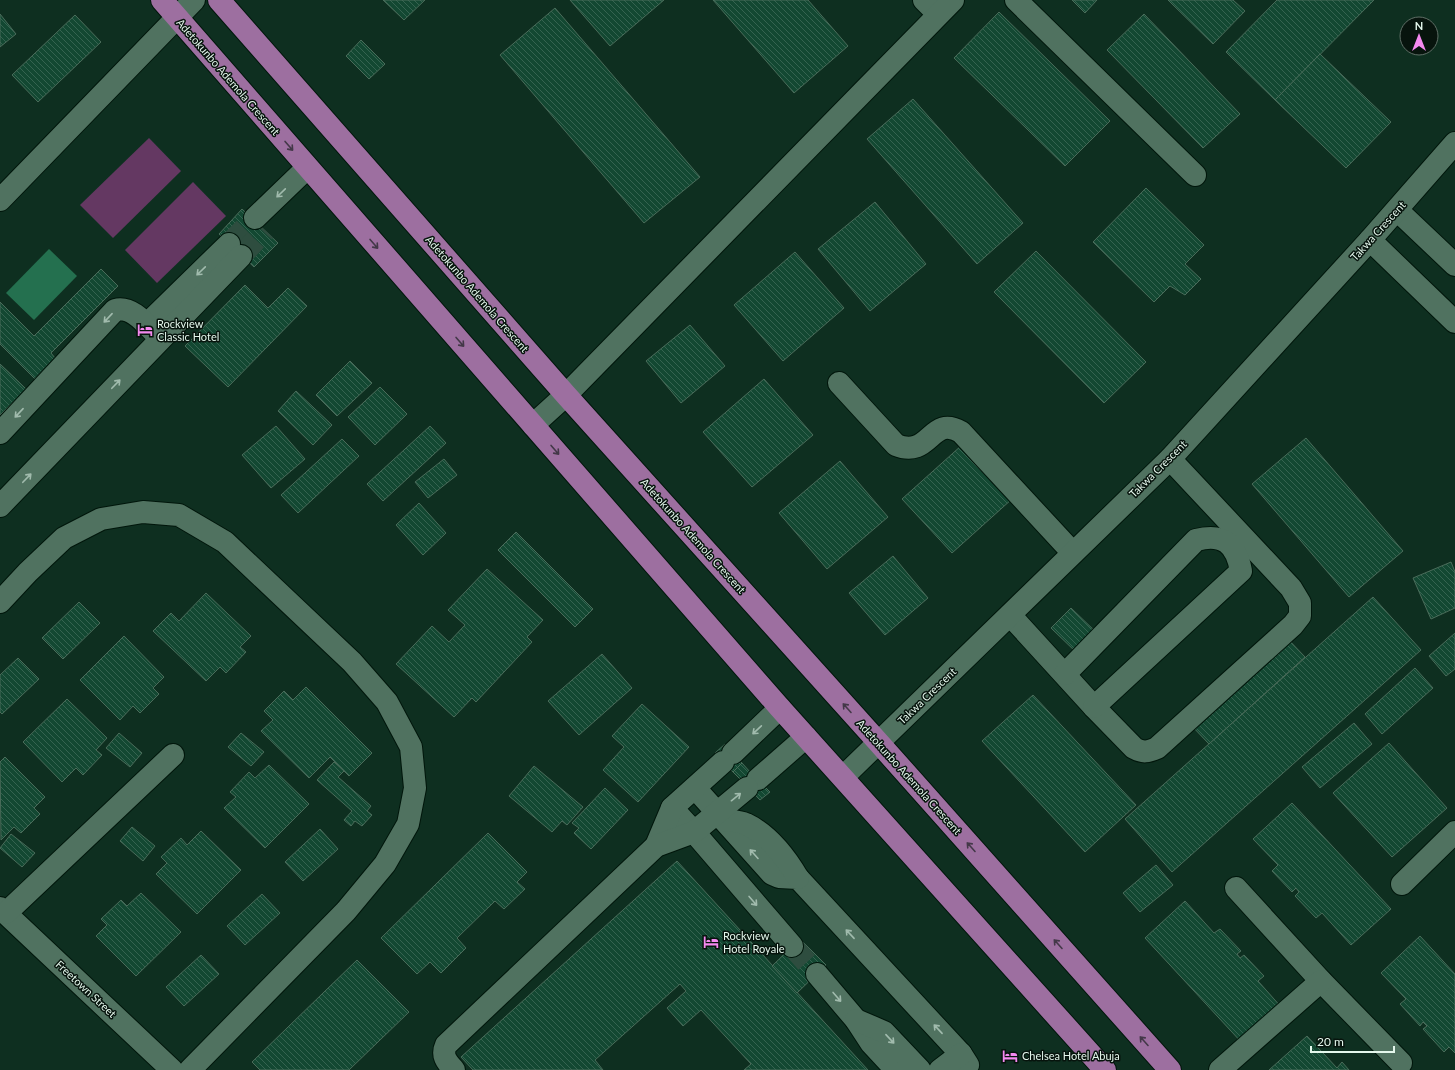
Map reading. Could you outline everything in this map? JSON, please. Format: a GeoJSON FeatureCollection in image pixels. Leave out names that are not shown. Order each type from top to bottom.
{"type":"FeatureCollection","features":[{"type":"Feature","properties":{"kind":"main road","name":"Adetokunbo Ademola Crescent"},"geometry":{"type":"LineString","coordinates":[[162,0],[780,708],[1105,1070]]}},
{"type":"Feature","properties":{"kind":"main road","name":"Adetokunbo Ademola Crescent"},"geometry":{"type":"LineString","coordinates":[[219,0],[566,395],[1170,1070]]}},
{"type":"Feature","properties":{"kind":"street"},"geometry":{"type":"LineString","coordinates":[[0,200],[194,0]]}},
{"type":"Feature","properties":{"kind":"street"},"geometry":{"type":"LineString","coordinates":[[1016,0],[1195,176]]}},
{"type":"Feature","properties":{"kind":"street"},"geometry":{"type":"LineString","coordinates":[[533,425],[566,395],[938,5]]}},
{"type":"Feature","properties":{"kind":"street","name":"Takwa Crescent"},"geometry":{"type":"LineString","coordinates":[[843,777],[1170,459],[1370,240],[1455,143]]}},
{"type":"Feature","properties":{"kind":"street"},"geometry":{"type":"LineString","coordinates":[[260,224],[312,173]]}},
{"type":"Feature","properties":{"kind":"street"},"geometry":{"type":"LineString","coordinates":[[1396,210],[1455,265]]}},
{"type":"Feature","properties":{"kind":"street"},"geometry":{"type":"LineString","coordinates":[[1370,240],[1455,322]]}},
{"type":"Feature","properties":{"kind":"street"},"geometry":{"type":"LineString","coordinates":[[0,506],[153,331],[235,250]]}},
{"type":"Feature","properties":{"kind":"street"},"geometry":{"type":"LineString","coordinates":[[0,432],[115,310],[122,308],[129,310],[153,331]]}},
{"type":"Feature","properties":{"kind":"street"},"geometry":{"type":"LineString","coordinates":[[839,383],[896,445],[906,449],[916,448],[941,428],[952,426],[961,432],[1073,553]]}},
{"type":"Feature","properties":{"kind":"street"},"geometry":{"type":"LineString","coordinates":[[1010,614],[1094,707],[1134,748],[1142,752],[1149,752],[1157,748],[1300,616],[1300,603],[1291,588],[1170,459]]}},
{"type":"Feature","properties":{"kind":"street"},"geometry":{"type":"LineString","coordinates":[[0,602],[28,572],[64,538],[101,519],[143,512],[179,515],[225,542],[352,662],[387,702],[411,747],[415,788],[408,824],[385,864],[346,911],[190,1070]]}},
{"type":"Feature","properties":{"kind":"street"},"geometry":{"type":"LineString","coordinates":[[1065,674],[1196,540],[1210,537],[1221,538],[1234,550],[1239,560],[1241,571],[1094,707]]}},
{"type":"Feature","properties":{"kind":"street"},"geometry":{"type":"LineString","coordinates":[[656,846],[672,808],[780,708]]}},
{"type":"Feature","properties":{"kind":"street"},"geometry":{"type":"LineString","coordinates":[[454,1070],[446,1060],[443,1052],[446,1045],[656,846],[694,832],[721,816],[753,783],[806,737]]}},
{"type":"Feature","properties":{"kind":"street"},"geometry":{"type":"LineString","coordinates":[[3,910],[173,755]]}},
{"type":"Feature","properties":{"kind":"street"},"geometry":{"type":"LineString","coordinates":[[695,788],[772,874],[779,878],[798,878],[963,1062],[940,1070]]}},
{"type":"Feature","properties":{"kind":"street"},"geometry":{"type":"LineString","coordinates":[[672,808],[792,946]]}},
{"type":"Feature","properties":{"kind":"street"},"geometry":{"type":"LineString","coordinates":[[1402,884],[1455,832]]}},
{"type":"Feature","properties":{"kind":"street"},"geometry":{"type":"LineString","coordinates":[[1236,888],[1321,981],[1401,1063]]}},
{"type":"Feature","properties":{"kind":"street","name":"Freetown Street"},"geometry":{"type":"LineString","coordinates":[[3,910],[172,1070]]}},
{"type":"Feature","properties":{"kind":"street"},"geometry":{"type":"LineString","coordinates":[[817,974],[856,1020],[872,1043],[896,1070]]}},
{"type":"Feature","properties":{"kind":"street"},"geometry":{"type":"LineString","coordinates":[[1220,1070],[1321,981]]}},
{"type":"Feature","properties":{"kind":"street"},"geometry":{"type":"LineString","coordinates":[[856,1020],[884,1032],[920,1070]]}},
{"type":"Feature","properties":{"kind":"shaded area"},"geometry":{"type":"Polygon","coordinates":[[[149,138],[181,171],[113,238],[80,205],[149,138]]]}},
{"type":"Feature","properties":{"kind":"shaded area"},"geometry":{"type":"Polygon","coordinates":[[[193,182],[226,216],[157,283],[125,250],[193,182]]]}},
{"type":"Feature","properties":{"kind":"shaded area"},"geometry":{"type":"Polygon","coordinates":[[[49,249],[77,276],[34,320],[6,293],[49,249]]]}},
{"type":"Feature","properties":{"kind":"building"},"geometry":{"type":"Polygon","coordinates":[[[383,0],[425,0],[404,20],[383,0]]]}},
{"type":"Feature","properties":{"kind":"building"},"geometry":{"type":"Polygon","coordinates":[[[570,0],[664,0],[610,46],[570,0]]]}},
{"type":"Feature","properties":{"kind":"building"},"geometry":{"type":"Polygon","coordinates":[[[713,0],[808,0],[848,46],[794,93],[713,0]]]}},
{"type":"Feature","properties":{"kind":"building"},"geometry":{"type":"Polygon","coordinates":[[[1072,0],[1097,0],[1085,13],[1072,0]]]}},
{"type":"Feature","properties":{"kind":"building"},"geometry":{"type":"Polygon","coordinates":[[[1168,0],[1233,0],[1245,11],[1213,44],[1168,0]]]}},
{"type":"Feature","properties":{"kind":"building"},"geometry":{"type":"Polygon","coordinates":[[[1277,0],[1374,0],[1275,100],[1226,52],[1277,0]]]}},
{"type":"Feature","properties":{"kind":"building"},"geometry":{"type":"Polygon","coordinates":[[[555,8],[700,177],[644,223],[500,55],[555,8]]]}},
{"type":"Feature","properties":{"kind":"building"},"geometry":{"type":"Polygon","coordinates":[[[999,12],[1110,121],[1065,166],[954,58],[999,12]]]}},
{"type":"Feature","properties":{"kind":"building"},"geometry":{"type":"Polygon","coordinates":[[[0,14],[16,34],[0,47],[0,14]]]}},
{"type":"Feature","properties":{"kind":"building"},"geometry":{"type":"Polygon","coordinates":[[[1144,14],[1240,114],[1203,148],[1107,50],[1144,14]]]}},
{"type":"Feature","properties":{"kind":"building"},"geometry":{"type":"Polygon","coordinates":[[[75,15],[101,42],[38,102],[12,75],[75,15]]]}},
{"type":"Feature","properties":{"kind":"building"},"geometry":{"type":"Polygon","coordinates":[[[361,40],[385,64],[369,79],[346,56],[361,40]]]}},
{"type":"Feature","properties":{"kind":"building"},"geometry":{"type":"Polygon","coordinates":[[[1320,54],[1391,122],[1346,168],[1275,100],[1320,54]]]}},
{"type":"Feature","properties":{"kind":"building"},"geometry":{"type":"Polygon","coordinates":[[[913,99],[1023,223],[977,264],[867,139],[913,99]]]}},
{"type":"Feature","properties":{"kind":"building"},"geometry":{"type":"Polygon","coordinates":[[[1146,188],[1204,245],[1185,264],[1201,279],[1185,295],[1170,286],[1154,302],[1093,242],[1146,188]]]}},
{"type":"Feature","properties":{"kind":"building"},"geometry":{"type":"Polygon","coordinates":[[[875,202],[926,264],[870,311],[818,249],[875,202]]]}},
{"type":"Feature","properties":{"kind":"building"},"geometry":{"type":"Polygon","coordinates":[[[242,209],[278,243],[254,267],[219,234],[242,209]]]}},
{"type":"Feature","properties":{"kind":"building"},"geometry":{"type":"Polygon","coordinates":[[[1036,251],[1146,362],[1104,403],[994,292],[1036,251]]]}},
{"type":"Feature","properties":{"kind":"building"},"geometry":{"type":"Polygon","coordinates":[[[795,252],[844,308],[783,361],[734,305],[795,252]]]}},
{"type":"Feature","properties":{"kind":"building"},"geometry":{"type":"Polygon","coordinates":[[[101,269],[118,286],[51,353],[55,358],[35,379],[0,344],[0,302],[34,336],[101,269]]]}},
{"type":"Feature","properties":{"kind":"building"},"geometry":{"type":"Polygon","coordinates":[[[245,285],[268,308],[288,288],[307,306],[228,387],[185,346],[245,285]]]}},
{"type":"Feature","properties":{"kind":"building"},"geometry":{"type":"Polygon","coordinates":[[[690,325],[725,366],[681,403],[646,361],[690,325]]]}},
{"type":"Feature","properties":{"kind":"building"},"geometry":{"type":"Polygon","coordinates":[[[350,361],[372,383],[337,416],[316,395],[350,361]]]}},
{"type":"Feature","properties":{"kind":"building"},"geometry":{"type":"Polygon","coordinates":[[[0,364],[26,389],[0,415],[0,364]]]}},
{"type":"Feature","properties":{"kind":"building"},"geometry":{"type":"Polygon","coordinates":[[[0,364],[26,389],[0,415],[0,364]]]}},
{"type":"Feature","properties":{"kind":"building"},"geometry":{"type":"Polygon","coordinates":[[[764,379],[813,435],[752,487],[703,432],[764,379]]]}},
{"type":"Feature","properties":{"kind":"building"},"geometry":{"type":"Polygon","coordinates":[[[380,387],[407,414],[375,445],[348,417],[380,387]]]}},
{"type":"Feature","properties":{"kind":"building"},"geometry":{"type":"Polygon","coordinates":[[[296,391],[332,425],[313,445],[278,411],[296,391]]]}},
{"type":"Feature","properties":{"kind":"building"},"geometry":{"type":"Polygon","coordinates":[[[276,426],[305,459],[271,488],[242,455],[276,426]]]}},
{"type":"Feature","properties":{"kind":"building"},"geometry":{"type":"Polygon","coordinates":[[[430,426],[446,443],[383,501],[367,484],[430,426]]]}},
{"type":"Feature","properties":{"kind":"building"},"geometry":{"type":"Polygon","coordinates":[[[1306,438],[1403,551],[1349,597],[1252,484],[1306,438]]]}},
{"type":"Feature","properties":{"kind":"building"},"geometry":{"type":"Polygon","coordinates":[[[342,439],[359,456],[298,513],[281,495],[342,439]]]}},
{"type":"Feature","properties":{"kind":"building"},"geometry":{"type":"Polygon","coordinates":[[[962,445],[1012,499],[952,553],[902,499],[962,445]]]}},
{"type":"Feature","properties":{"kind":"building"},"geometry":{"type":"Polygon","coordinates":[[[444,459],[457,475],[428,498],[415,482],[444,459]]]}},
{"type":"Feature","properties":{"kind":"building"},"geometry":{"type":"Polygon","coordinates":[[[840,461],[888,517],[827,569],[779,513],[840,461]]]}},
{"type":"Feature","properties":{"kind":"building"},"geometry":{"type":"Polygon","coordinates":[[[419,503],[446,533],[423,555],[396,525],[419,503]]]}},
{"type":"Feature","properties":{"kind":"building"},"geometry":{"type":"Polygon","coordinates":[[[516,532],[593,609],[575,627],[498,550],[516,532]]]}},
{"type":"Feature","properties":{"kind":"building"},"geometry":{"type":"Polygon","coordinates":[[[893,556],[928,598],[885,635],[849,593],[893,556]]]}},
{"type":"Feature","properties":{"kind":"building"},"geometry":{"type":"Polygon","coordinates":[[[1451,562],[1455,572],[1455,608],[1431,619],[1413,578],[1451,562]]]}},
{"type":"Feature","properties":{"kind":"building"},"geometry":{"type":"Polygon","coordinates":[[[487,569],[543,620],[527,637],[532,642],[476,702],[472,698],[454,717],[396,664],[432,626],[449,642],[465,625],[448,610],[487,569]]]}},
{"type":"Feature","properties":{"kind":"building"},"geometry":{"type":"Polygon","coordinates":[[[206,593],[251,636],[240,647],[246,652],[226,673],[220,667],[206,681],[153,631],[171,613],[179,621],[206,593]]]}},
{"type":"Feature","properties":{"kind":"building"},"geometry":{"type":"Polygon","coordinates":[[[1373,597],[1421,650],[1172,872],[1125,819],[1373,597]]]}},
{"type":"Feature","properties":{"kind":"building"},"geometry":{"type":"Polygon","coordinates":[[[79,602],[100,623],[63,659],[42,638],[79,602]]]}},
{"type":"Feature","properties":{"kind":"building"},"geometry":{"type":"Polygon","coordinates":[[[1071,608],[1099,635],[1079,655],[1051,628],[1071,608]]]}},
{"type":"Feature","properties":{"kind":"building"},"geometry":{"type":"Polygon","coordinates":[[[1455,633],[1455,669],[1446,676],[1429,656],[1455,633]]]}},
{"type":"Feature","properties":{"kind":"building"},"geometry":{"type":"Polygon","coordinates":[[[124,636],[164,677],[153,688],[159,694],[140,713],[133,706],[120,720],[80,680],[124,636]]]}},
{"type":"Feature","properties":{"kind":"building"},"geometry":{"type":"Polygon","coordinates":[[[1285,636],[1305,657],[1209,744],[1189,723],[1285,636]]]}},
{"type":"Feature","properties":{"kind":"building"},"geometry":{"type":"Polygon","coordinates":[[[602,654],[632,688],[579,735],[548,701],[602,654]]]}},
{"type":"Feature","properties":{"kind":"building"},"geometry":{"type":"Polygon","coordinates":[[[18,658],[39,679],[2,714],[0,712],[0,675],[18,658]]]}},
{"type":"Feature","properties":{"kind":"building"},"geometry":{"type":"Polygon","coordinates":[[[1415,668],[1433,688],[1382,734],[1365,714],[1415,668]]]}},
{"type":"Feature","properties":{"kind":"building"},"geometry":{"type":"Polygon","coordinates":[[[306,687],[372,753],[349,776],[330,757],[309,778],[261,731],[273,720],[264,711],[284,691],[293,700],[306,687]]]}},
{"type":"Feature","properties":{"kind":"building"},"geometry":{"type":"Polygon","coordinates":[[[1033,695],[1136,805],[1085,852],[982,741],[1033,695]]]}},
{"type":"Feature","properties":{"kind":"building"},"geometry":{"type":"Polygon","coordinates":[[[67,699],[107,738],[96,750],[102,755],[83,775],[76,768],[62,782],[23,742],[67,699]]]}},
{"type":"Feature","properties":{"kind":"building"},"geometry":{"type":"Polygon","coordinates":[[[642,704],[689,747],[638,802],[603,770],[624,747],[612,736],[642,704]]]}},
{"type":"Feature","properties":{"kind":"building"},"geometry":{"type":"Polygon","coordinates":[[[1354,723],[1372,744],[1320,788],[1302,767],[1354,723]]]}},
{"type":"Feature","properties":{"kind":"building"},"geometry":{"type":"Polygon","coordinates":[[[119,733],[142,753],[130,767],[106,748],[119,733]]]}},
{"type":"Feature","properties":{"kind":"building"},"geometry":{"type":"Polygon","coordinates":[[[241,733],[264,752],[251,766],[228,747],[241,733]]]}},
{"type":"Feature","properties":{"kind":"building"},"geometry":{"type":"Polygon","coordinates":[[[1389,743],[1447,808],[1392,857],[1333,793],[1389,743]]]}},
{"type":"Feature","properties":{"kind":"building"},"geometry":{"type":"Polygon","coordinates":[[[725,744],[742,763],[733,772],[715,753],[725,744]]]}},
{"type":"Feature","properties":{"kind":"building"},"geometry":{"type":"Polygon","coordinates":[[[5,757],[45,797],[34,808],[40,814],[21,833],[14,827],[1,840],[0,762],[5,757]]]}},
{"type":"Feature","properties":{"kind":"building"},"geometry":{"type":"Polygon","coordinates":[[[334,762],[344,771],[338,777],[371,806],[367,811],[372,815],[362,826],[355,821],[351,826],[344,820],[352,811],[317,780],[334,762]]]}},
{"type":"Feature","properties":{"kind":"building"},"geometry":{"type":"Polygon","coordinates":[[[742,763],[751,773],[742,781],[733,772],[742,763]]]}},
{"type":"Feature","properties":{"kind":"building"},"geometry":{"type":"Polygon","coordinates":[[[269,765],[309,804],[265,848],[224,808],[236,797],[230,792],[249,772],[255,778],[269,765]]]}},
{"type":"Feature","properties":{"kind":"building"},"geometry":{"type":"Polygon","coordinates":[[[534,766],[583,807],[567,825],[562,821],[552,832],[509,796],[534,766]]]}},
{"type":"Feature","properties":{"kind":"building"},"geometry":{"type":"Polygon","coordinates":[[[751,773],[770,792],[760,800],[742,781],[751,773]]]}},
{"type":"Feature","properties":{"kind":"building"},"geometry":{"type":"Polygon","coordinates":[[[605,788],[628,810],[591,849],[574,833],[579,828],[572,823],[605,788]]]}},
{"type":"Feature","properties":{"kind":"building"},"geometry":{"type":"Polygon","coordinates":[[[1292,803],[1391,909],[1351,945],[1322,913],[1316,918],[1295,896],[1299,892],[1296,888],[1292,892],[1272,871],[1278,865],[1253,839],[1292,803]]]}},
{"type":"Feature","properties":{"kind":"building"},"geometry":{"type":"Polygon","coordinates":[[[132,827],[155,846],[143,861],[120,841],[132,827]]]}},
{"type":"Feature","properties":{"kind":"building"},"geometry":{"type":"Polygon","coordinates":[[[320,829],[338,849],[303,881],[285,862],[320,829]]]}},
{"type":"Feature","properties":{"kind":"building"},"geometry":{"type":"Polygon","coordinates":[[[201,831],[241,870],[197,914],[156,874],[167,863],[161,857],[181,838],[187,845],[201,831]]]}},
{"type":"Feature","properties":{"kind":"building"},"geometry":{"type":"Polygon","coordinates":[[[488,833],[527,872],[517,882],[525,889],[504,909],[495,901],[457,938],[466,948],[441,973],[430,962],[417,974],[381,938],[488,833]]]}},
{"type":"Feature","properties":{"kind":"building"},"geometry":{"type":"Polygon","coordinates":[[[11,834],[35,853],[22,867],[0,848],[11,834]]]}},
{"type":"Feature","properties":{"kind":"building"},"geometry":{"type":"Polygon","coordinates":[[[677,861],[868,1070],[744,1070],[751,1064],[701,1010],[683,1026],[667,1008],[686,991],[680,984],[595,1060],[603,1070],[473,1070],[461,1057],[677,861]]]}},
{"type":"Feature","properties":{"kind":"building"},"geometry":{"type":"Polygon","coordinates":[[[1156,865],[1173,885],[1140,912],[1123,893],[1156,865]]]}},
{"type":"Feature","properties":{"kind":"building"},"geometry":{"type":"Polygon","coordinates":[[[141,893],[181,932],[136,976],[96,936],[107,925],[101,919],[121,900],[127,906],[141,893]]]}},
{"type":"Feature","properties":{"kind":"building"},"geometry":{"type":"Polygon","coordinates":[[[262,894],[280,913],[245,945],[227,926],[262,894]]]}},
{"type":"Feature","properties":{"kind":"building"},"geometry":{"type":"Polygon","coordinates":[[[1185,901],[1214,933],[1220,929],[1241,951],[1237,954],[1240,958],[1244,955],[1264,976],[1258,981],[1282,1008],[1243,1044],[1145,938],[1185,901]]]}},
{"type":"Feature","properties":{"kind":"building"},"geometry":{"type":"Polygon","coordinates":[[[1420,936],[1455,974],[1455,1053],[1449,1047],[1444,1052],[1423,1029],[1427,1026],[1423,1022],[1420,1026],[1400,1004],[1406,999],[1381,973],[1420,936]]]}},
{"type":"Feature","properties":{"kind":"building"},"geometry":{"type":"Polygon","coordinates":[[[800,939],[826,965],[797,993],[772,966],[800,939]]]}},
{"type":"Feature","properties":{"kind":"building"},"geometry":{"type":"Polygon","coordinates":[[[201,955],[219,974],[184,1006],[166,987],[201,955]]]}},
{"type":"Feature","properties":{"kind":"building"},"geometry":{"type":"Polygon","coordinates":[[[357,960],[409,1012],[349,1070],[260,1070],[252,1062],[357,960]]]}},
{"type":"Feature","properties":{"kind":"building"},"geometry":{"type":"Polygon","coordinates":[[[1307,1036],[1337,1068],[1342,1062],[1349,1070],[1269,1070],[1307,1036]]]}},
{"type":"Feature","properties":{"kind":"tunnel"},"geometry":{"type":"LineString","coordinates":[[229,244],[255,218]]}},
{"type":"Feature","properties":{"kind":"tunnel"},"geometry":{"type":"LineString","coordinates":[[241,256],[265,230]]}},
{"type":"Feature","properties":{"kind":"tunnel"},"geometry":{"type":"LineString","coordinates":[[792,946],[817,974]]}},
{"type":"Feature","properties":{"kind":"place","name":"Rockview Classic Hotel"},"geometry":{"type":"Point","coordinates":[145,330]}},
{"type":"Feature","properties":{"kind":"place","name":"Rockview Hotel Royale"},"geometry":{"type":"Point","coordinates":[711,942]}},
{"type":"Feature","properties":{"kind":"place","name":"Chelsea Hotel Abuja"},"geometry":{"type":"Point","coordinates":[1010,1056]}}]}
